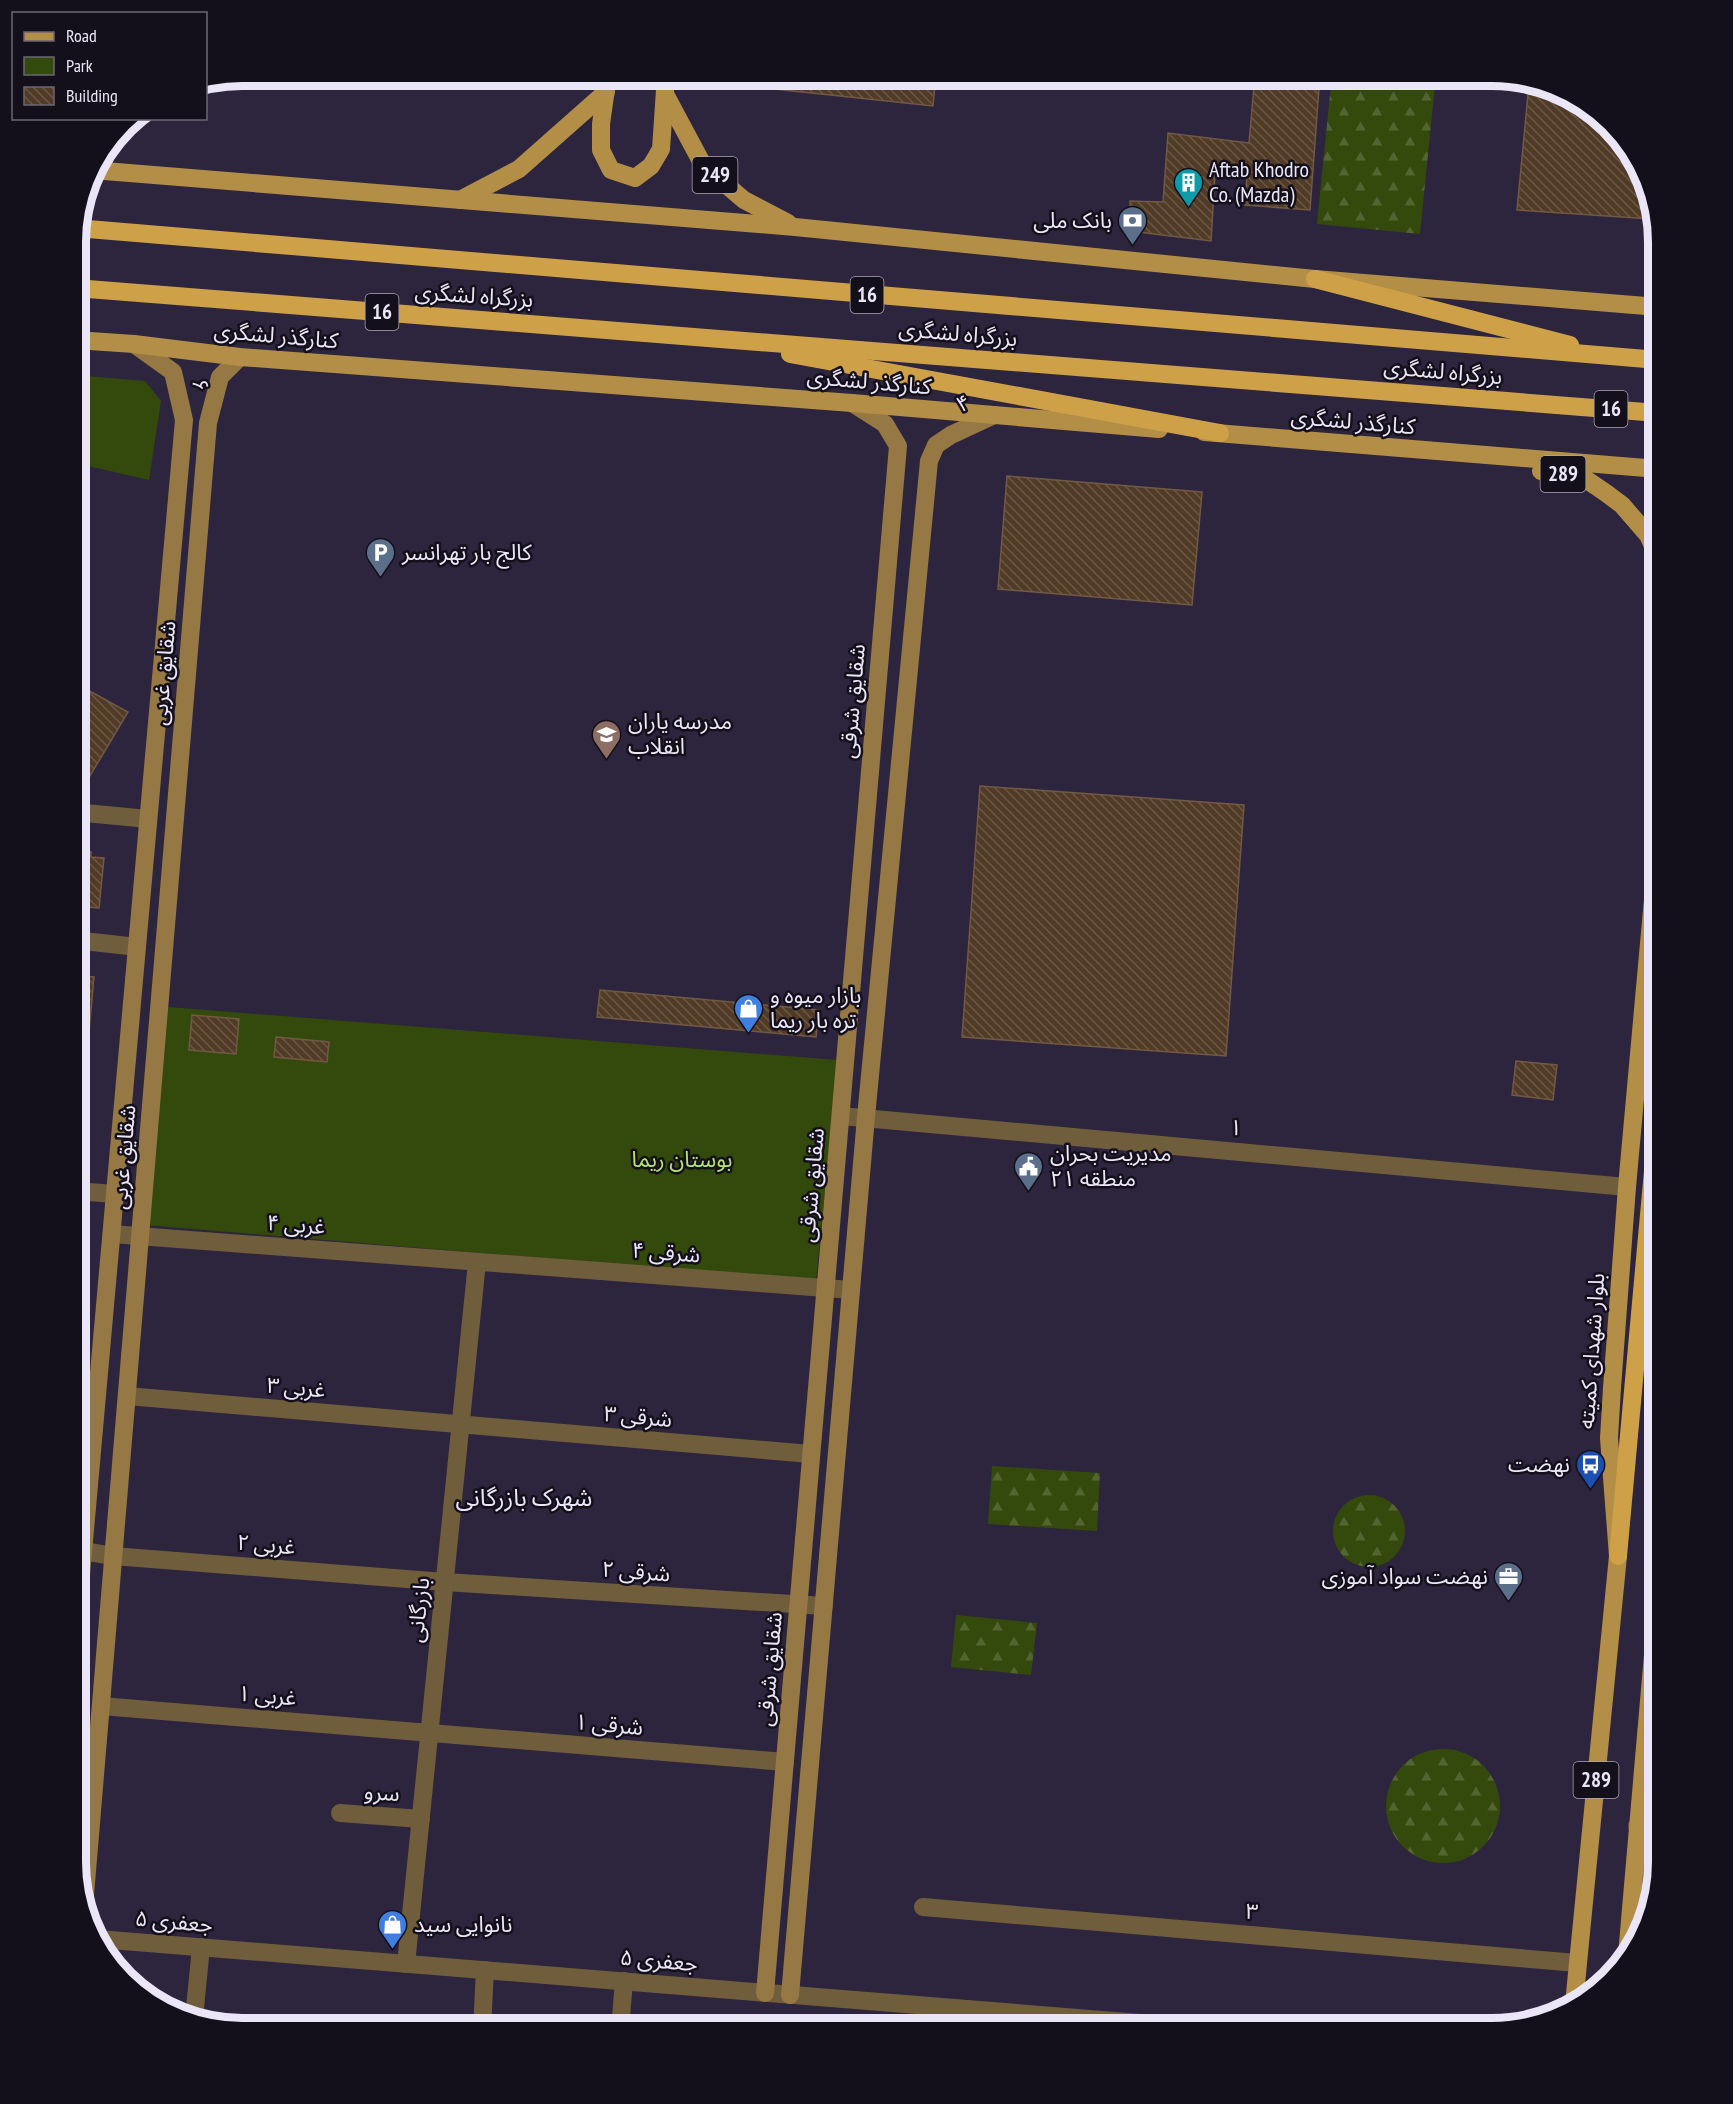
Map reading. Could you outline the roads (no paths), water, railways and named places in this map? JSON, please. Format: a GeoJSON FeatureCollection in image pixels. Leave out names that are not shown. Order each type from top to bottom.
{"type":"FeatureCollection","features":[{"type":"Feature","properties":{"kind":"highway","name":"بزرگراه لشگری"},"geometry":{"type":"LineString","coordinates":[[86,229],[1648,359]]}},
{"type":"Feature","properties":{"kind":"highway"},"geometry":{"type":"LineString","coordinates":[[1315,279],[1618,357]]}},
{"type":"Feature","properties":{"kind":"highway","name":"بزرگراه لشگری"},"geometry":{"type":"LineString","coordinates":[[86,289],[1648,412]]}},
{"type":"Feature","properties":{"kind":"highway"},"geometry":{"type":"LineString","coordinates":[[688,335],[1220,434]]}},
{"type":"Feature","properties":{"kind":"highway"},"geometry":{"type":"LineString","coordinates":[[1618,1556],[1648,1226]]}},
{"type":"Feature","properties":{"kind":"main road"},"geometry":{"type":"LineString","coordinates":[[460,200],[519,170],[604,86]]}},
{"type":"Feature","properties":{"kind":"main road"},"geometry":{"type":"LineString","coordinates":[[607,86],[601,124],[601,150],[611,170],[635,178],[651,166],[661,149],[665,86]]}},
{"type":"Feature","properties":{"kind":"main road","name":"249"},"geometry":{"type":"LineString","coordinates":[[665,94],[703,165],[744,200],[795,227]]}},
{"type":"Feature","properties":{"kind":"main road"},"geometry":{"type":"LineString","coordinates":[[103,171],[795,227],[1315,279],[1648,306]]}},
{"type":"Feature","properties":{"kind":"main road","name":"کنارگذر لشگری"},"geometry":{"type":"LineString","coordinates":[[86,340],[240,357],[852,403],[1648,468]]}},
{"type":"Feature","properties":{"kind":"main road","name":"289"},"geometry":{"type":"LineString","coordinates":[[1433,452],[1584,478],[1622,505],[1648,535]]}},
{"type":"Feature","properties":{"kind":"main road","name":"بلوار شهدای کمیته"},"geometry":{"type":"LineString","coordinates":[[1575,1994],[1618,1556],[1609,1438],[1627,1187],[1648,955]]}},
{"type":"Feature","properties":{"kind":"main road","name":"289"},"geometry":{"type":"LineString","coordinates":[[1628,1937],[1648,1706]]}},
{"type":"Feature","properties":{"kind":"street","name":"۶"},"geometry":{"type":"LineString","coordinates":[[134,344],[173,372],[184,420]]}},
{"type":"Feature","properties":{"kind":"street","name":"شقایق غربی"},"geometry":{"type":"LineString","coordinates":[[87,1876],[208,423],[220,377],[240,357]]}},
{"type":"Feature","properties":{"kind":"street","name":"شقایق شرقی"},"geometry":{"type":"LineString","coordinates":[[765,1992],[898,446],[885,424],[852,403]]}},
{"type":"Feature","properties":{"kind":"street","name":"۴"},"geometry":{"type":"LineString","coordinates":[[866,1117],[929,461],[936,446],[951,435],[994,416]]}},
{"type":"Feature","properties":{"kind":"street","name":"شقایق غربی"},"geometry":{"type":"LineString","coordinates":[[86,1517],[184,420]]}},
{"type":"Feature","properties":{"kind":"street"},"geometry":{"type":"LineString","coordinates":[[184,420],[208,423]]}},
{"type":"Feature","properties":{"kind":"street"},"geometry":{"type":"LineString","coordinates":[[157,722],[183,724]]}},
{"type":"Feature","properties":{"kind":"street"},"geometry":{"type":"LineString","coordinates":[[86,813],[148,819]]}},
{"type":"Feature","properties":{"kind":"street"},"geometry":{"type":"LineString","coordinates":[[86,941],[137,947]]}},
{"type":"Feature","properties":{"kind":"street","name":"۱"},"geometry":{"type":"LineString","coordinates":[[840,1116],[1627,1187]]}},
{"type":"Feature","properties":{"kind":"street"},"geometry":{"type":"LineString","coordinates":[[790,1995],[866,1117]]}},
{"type":"Feature","properties":{"kind":"street"},"geometry":{"type":"LineString","coordinates":[[86,1192],[115,1194]]}},
{"type":"Feature","properties":{"kind":"street","name":"۴ غربی"},"geometry":{"type":"LineString","coordinates":[[111,1234],[477,1262]]}},
{"type":"Feature","properties":{"kind":"street","name":"۴ شرقی"},"geometry":{"type":"LineString","coordinates":[[477,1262],[851,1290]]}},
{"type":"Feature","properties":{"kind":"street","name":"بازرگانی"},"geometry":{"type":"LineString","coordinates":[[406,1964],[477,1262]]}},
{"type":"Feature","properties":{"kind":"street","name":"۳ غربی"},"geometry":{"type":"LineString","coordinates":[[127,1396],[461,1425]]}},
{"type":"Feature","properties":{"kind":"street","name":"۳ شرقی"},"geometry":{"type":"LineString","coordinates":[[461,1425],[811,1454]]}},
{"type":"Feature","properties":{"kind":"street"},"geometry":{"type":"LineString","coordinates":[[86,1427],[94,1428]]}},
{"type":"Feature","properties":{"kind":"street","name":"۲ غربی"},"geometry":{"type":"LineString","coordinates":[[86,1552],[113,1556],[445,1582]]}},
{"type":"Feature","properties":{"kind":"street","name":"۲ شرقی"},"geometry":{"type":"LineString","coordinates":[[445,1582],[824,1606]]}},
{"type":"Feature","properties":{"kind":"street","name":"۱ غربی"},"geometry":{"type":"LineString","coordinates":[[101,1706],[429,1733]]}},
{"type":"Feature","properties":{"kind":"street","name":"۱ شرقی"},"geometry":{"type":"LineString","coordinates":[[429,1733],[785,1762]]}},
{"type":"Feature","properties":{"kind":"street","name":"سرو"},"geometry":{"type":"LineString","coordinates":[[340,1813],[420,1819]]}},
{"type":"Feature","properties":{"kind":"street"},"geometry":{"type":"LineString","coordinates":[[1637,1826],[1648,1827]]}},
{"type":"Feature","properties":{"kind":"street","name":"۳"},"geometry":{"type":"LineString","coordinates":[[923,1907],[1577,1963]]}},
{"type":"Feature","properties":{"kind":"street","name":"جعفری ۵"},"geometry":{"type":"LineString","coordinates":[[107,1940],[1078,2018]]}},
{"type":"Feature","properties":{"kind":"street"},"geometry":{"type":"LineString","coordinates":[[195,2011],[201,1947]]}},
{"type":"Feature","properties":{"kind":"street"},"geometry":{"type":"LineString","coordinates":[[483,2018],[485,1970]]}},
{"type":"Feature","properties":{"kind":"street"},"geometry":{"type":"LineString","coordinates":[[621,2018],[624,1981]]}},
{"type":"Feature","properties":{"kind":"place","name":"Aftab Khodro Co. (Mazda)"},"geometry":{"type":"Point","coordinates":[1188,208]}},
{"type":"Feature","properties":{"kind":"place","name":"بانک ملی"},"geometry":{"type":"Point","coordinates":[1133,246]}},
{"type":"Feature","properties":{"kind":"place","name":"کالج بار تهرانسر"},"geometry":{"type":"Point","coordinates":[381,578]}},
{"type":"Feature","properties":{"kind":"place","name":"مدرسه یاران انقلاب"},"geometry":{"type":"Point","coordinates":[607,760]}},
{"type":"Feature","properties":{"kind":"place","name":"بازار میوه و تره بار ریما"},"geometry":{"type":"Point","coordinates":[749,1034]}},
{"type":"Feature","properties":{"kind":"place","name":"مدیریت بحران منطقه ۲۱"},"geometry":{"type":"Point","coordinates":[1029,1192]}},
{"type":"Feature","properties":{"kind":"place","name":"نهضت"},"geometry":{"type":"Point","coordinates":[1591,1490]}},
{"type":"Feature","properties":{"kind":"place","name":"نهضت سواد آموزی"},"geometry":{"type":"Point","coordinates":[1509,1602]}},
{"type":"Feature","properties":{"kind":"place","name":"نانوایی سید"},"geometry":{"type":"Point","coordinates":[393,1950]}},
{"type":"Feature","properties":{"kind":"district","name":"شهرک بازرگانی"},"geometry":{"type":"Point","coordinates":[524,1498]}},
{"type":"Feature","properties":{"kind":"park label","name":"بوستان ریما"},"geometry":{"type":"Point","coordinates":[682,1159]}}]}
